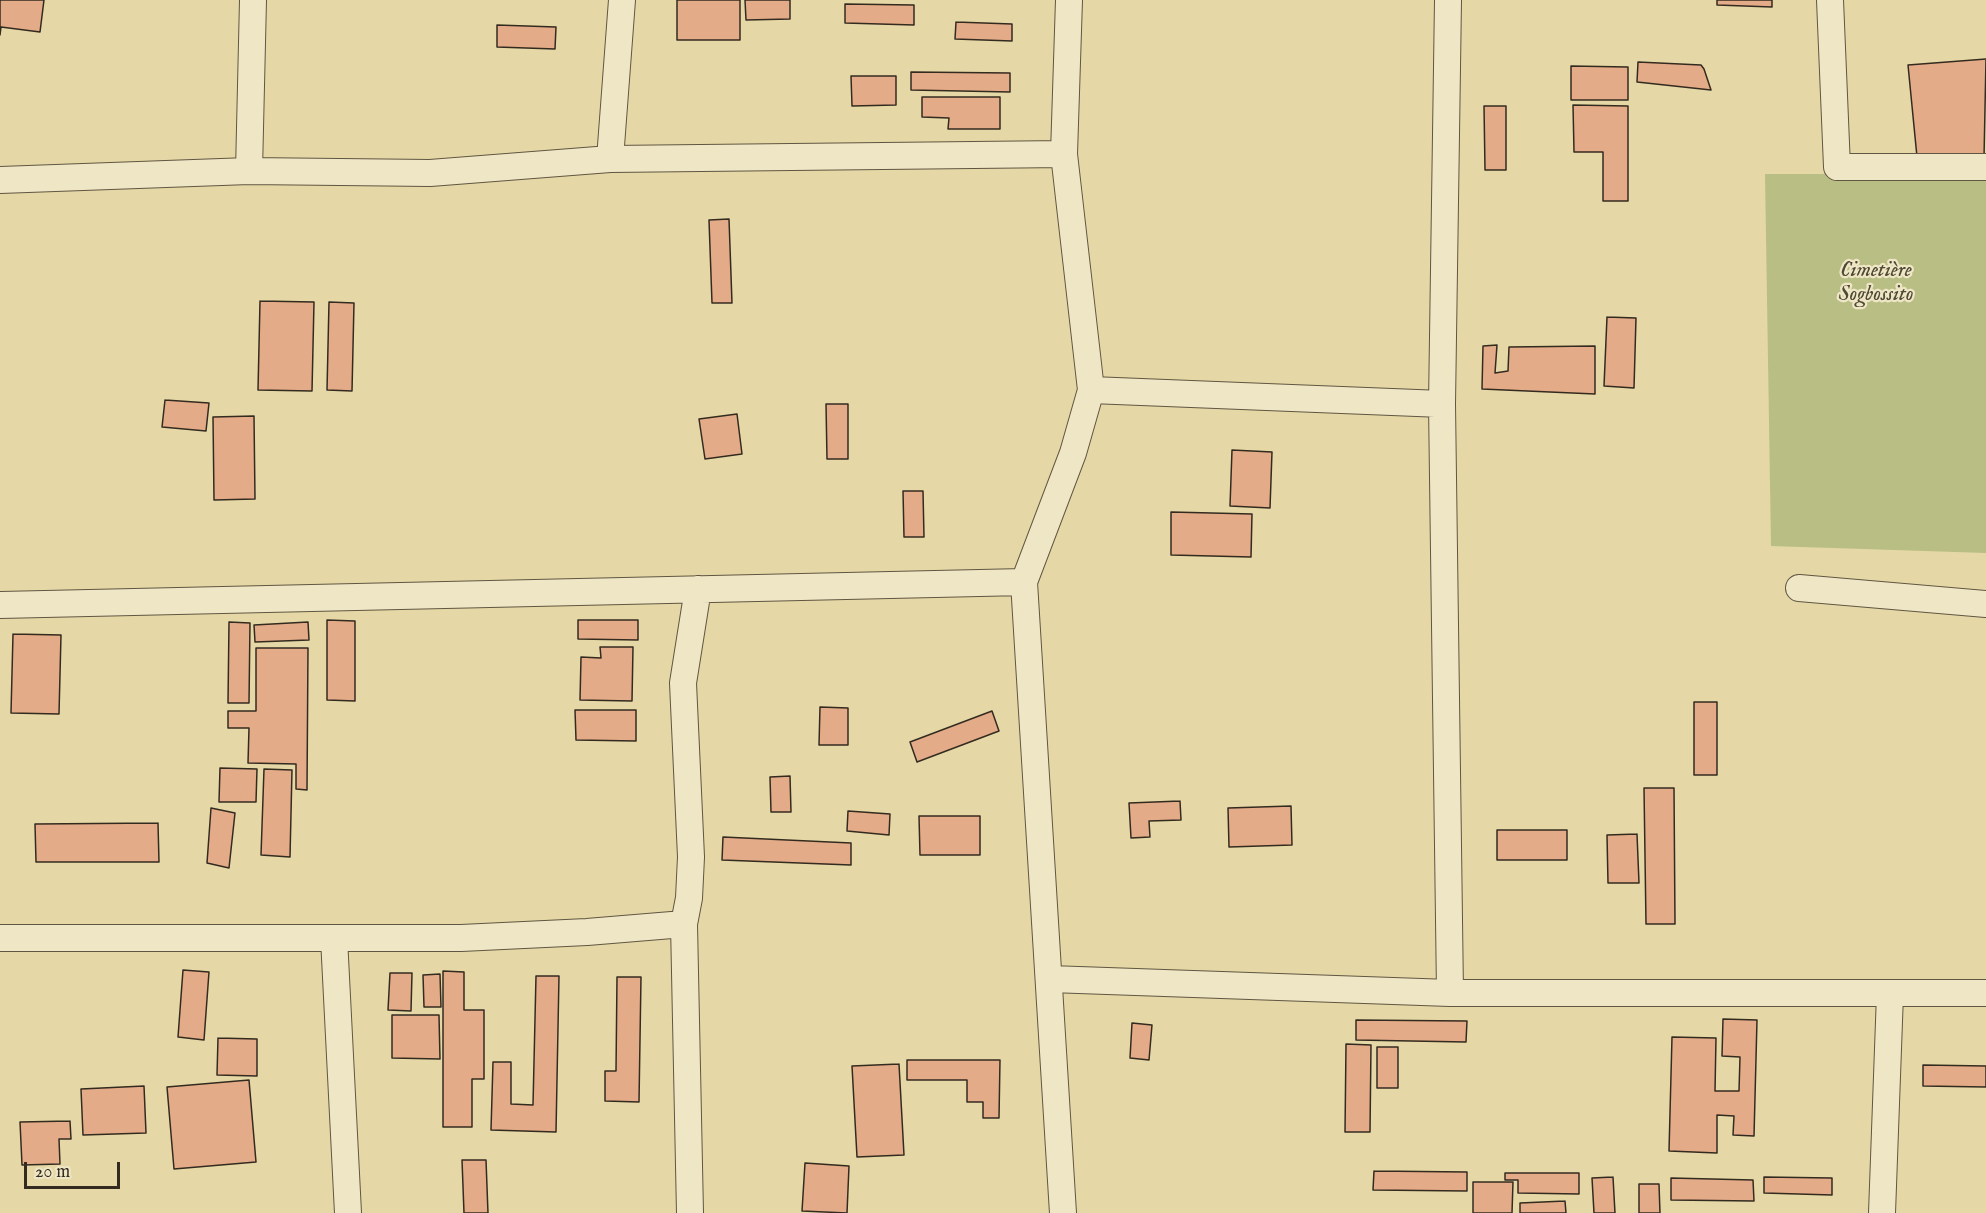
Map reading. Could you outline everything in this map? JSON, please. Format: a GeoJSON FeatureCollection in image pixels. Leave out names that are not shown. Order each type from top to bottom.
{"type":"FeatureCollection","features":[{"type":"Feature","properties":{"kind":"street"},"geometry":{"type":"LineString","coordinates":[[249,171],[253,0]]}},
{"type":"Feature","properties":{"kind":"street"},"geometry":{"type":"LineString","coordinates":[[609,159],[622,0]]}},
{"type":"Feature","properties":{"kind":"street"},"geometry":{"type":"LineString","coordinates":[[1062,1213],[1050,979],[1024,582],[1073,453],[1091,390],[1064,153],[1069,0]]}},
{"type":"Feature","properties":{"kind":"street"},"geometry":{"type":"LineString","coordinates":[[1448,0],[1442,404],[1450,993]]}},
{"type":"Feature","properties":{"kind":"street"},"geometry":{"type":"LineString","coordinates":[[1830,0],[1837,167],[1986,167]]}},
{"type":"Feature","properties":{"kind":"street"},"geometry":{"type":"LineString","coordinates":[[0,180],[249,171],[430,173],[609,159],[1064,153]]}},
{"type":"Feature","properties":{"kind":"street"},"geometry":{"type":"LineString","coordinates":[[1091,390],[1442,404]]}},
{"type":"Feature","properties":{"kind":"street"},"geometry":{"type":"LineString","coordinates":[[0,604],[1024,582]]}},
{"type":"Feature","properties":{"kind":"street"},"geometry":{"type":"LineString","coordinates":[[1799,588],[1986,604]]}},
{"type":"Feature","properties":{"kind":"street"},"geometry":{"type":"LineString","coordinates":[[690,1213],[684,924],[689,898],[691,857],[683,683],[698,589]]}},
{"type":"Feature","properties":{"kind":"street"},"geometry":{"type":"LineString","coordinates":[[0,938],[461,938],[587,932],[684,924]]}},
{"type":"Feature","properties":{"kind":"street"},"geometry":{"type":"LineString","coordinates":[[334,938],[348,1213]]}},
{"type":"Feature","properties":{"kind":"street"},"geometry":{"type":"LineString","coordinates":[[1050,979],[1450,993],[1986,993]]}},
{"type":"Feature","properties":{"kind":"street"},"geometry":{"type":"LineString","coordinates":[[1881,1213],[1890,994]]}},
{"type":"Feature","properties":{"kind":"green space","name":"Cimetière Sogbossito"},"geometry":{"type":"Polygon","coordinates":[[[1765,174],[1986,174],[1986,553],[1771,546],[1765,174]]]}},
{"type":"Feature","properties":{"kind":"building"},"geometry":{"type":"Polygon","coordinates":[[[0,0],[44,0],[40,32],[1,27],[0,35],[0,0]]]}},
{"type":"Feature","properties":{"kind":"building"},"geometry":{"type":"Polygon","coordinates":[[[677,0],[740,0],[740,40],[677,40],[677,0]]]}},
{"type":"Feature","properties":{"kind":"building"},"geometry":{"type":"Polygon","coordinates":[[[745,0],[790,0],[790,19],[746,20],[745,0]]]}},
{"type":"Feature","properties":{"kind":"building"},"geometry":{"type":"Polygon","coordinates":[[[1717,0],[1772,0],[1772,7],[1717,5],[1717,0]]]}},
{"type":"Feature","properties":{"kind":"building"},"geometry":{"type":"Polygon","coordinates":[[[845,4],[914,5],[914,25],[845,23],[845,4]]]}},
{"type":"Feature","properties":{"kind":"building"},"geometry":{"type":"Polygon","coordinates":[[[956,22],[1012,24],[1012,41],[955,39],[956,22]]]}},
{"type":"Feature","properties":{"kind":"building"},"geometry":{"type":"Polygon","coordinates":[[[497,25],[556,27],[555,49],[497,47],[497,25]]]}},
{"type":"Feature","properties":{"kind":"building"},"geometry":{"type":"Polygon","coordinates":[[[1986,59],[1984,158],[1917,157],[1908,65],[1986,59]]]}},
{"type":"Feature","properties":{"kind":"building"},"geometry":{"type":"Polygon","coordinates":[[[1638,62],[1701,65],[1711,90],[1637,82],[1638,62]]]}},
{"type":"Feature","properties":{"kind":"building"},"geometry":{"type":"Polygon","coordinates":[[[1571,66],[1628,67],[1628,100],[1571,100],[1571,66]]]}},
{"type":"Feature","properties":{"kind":"building"},"geometry":{"type":"Polygon","coordinates":[[[911,72],[1010,73],[1010,92],[911,90],[911,72]]]}},
{"type":"Feature","properties":{"kind":"building"},"geometry":{"type":"Polygon","coordinates":[[[851,76],[896,76],[896,105],[852,106],[851,76]]]}},
{"type":"Feature","properties":{"kind":"building"},"geometry":{"type":"Polygon","coordinates":[[[922,97],[1000,97],[1000,129],[948,129],[949,118],[922,117],[922,97]]]}},
{"type":"Feature","properties":{"kind":"building"},"geometry":{"type":"Polygon","coordinates":[[[1573,105],[1628,106],[1628,201],[1603,201],[1603,152],[1574,152],[1573,105]]]}},
{"type":"Feature","properties":{"kind":"building"},"geometry":{"type":"Polygon","coordinates":[[[1484,106],[1506,106],[1506,170],[1485,170],[1484,106]]]}},
{"type":"Feature","properties":{"kind":"building"},"geometry":{"type":"Polygon","coordinates":[[[729,219],[732,303],[712,303],[709,220],[729,219]]]}},
{"type":"Feature","properties":{"kind":"building"},"geometry":{"type":"Polygon","coordinates":[[[260,301],[314,302],[312,391],[258,390],[260,301]]]}},
{"type":"Feature","properties":{"kind":"building"},"geometry":{"type":"Polygon","coordinates":[[[329,302],[354,303],[352,391],[327,390],[329,302]]]}},
{"type":"Feature","properties":{"kind":"building"},"geometry":{"type":"Polygon","coordinates":[[[1607,317],[1636,318],[1634,388],[1604,386],[1607,317]]]}},
{"type":"Feature","properties":{"kind":"building"},"geometry":{"type":"Polygon","coordinates":[[[1497,345],[1495,373],[1508,371],[1509,347],[1595,346],[1595,394],[1482,389],[1483,346],[1497,345]]]}},
{"type":"Feature","properties":{"kind":"building"},"geometry":{"type":"Polygon","coordinates":[[[165,400],[209,403],[206,431],[162,427],[165,400]]]}},
{"type":"Feature","properties":{"kind":"building"},"geometry":{"type":"Polygon","coordinates":[[[826,404],[848,404],[848,459],[827,459],[826,404]]]}},
{"type":"Feature","properties":{"kind":"building"},"geometry":{"type":"Polygon","coordinates":[[[737,414],[742,454],[705,459],[699,419],[737,414]]]}},
{"type":"Feature","properties":{"kind":"building"},"geometry":{"type":"Polygon","coordinates":[[[254,416],[255,499],[214,500],[213,417],[254,416]]]}},
{"type":"Feature","properties":{"kind":"building"},"geometry":{"type":"Polygon","coordinates":[[[1232,450],[1272,452],[1270,508],[1230,506],[1232,450]]]}},
{"type":"Feature","properties":{"kind":"building"},"geometry":{"type":"Polygon","coordinates":[[[903,491],[923,491],[924,537],[904,537],[903,491]]]}},
{"type":"Feature","properties":{"kind":"building"},"geometry":{"type":"Polygon","coordinates":[[[1171,512],[1252,514],[1251,557],[1171,555],[1171,512]]]}},
{"type":"Feature","properties":{"kind":"building"},"geometry":{"type":"Polygon","coordinates":[[[327,620],[355,621],[355,701],[327,700],[327,620]]]}},
{"type":"Feature","properties":{"kind":"building"},"geometry":{"type":"Polygon","coordinates":[[[578,620],[638,620],[638,640],[578,639],[578,620]]]}},
{"type":"Feature","properties":{"kind":"building"},"geometry":{"type":"Polygon","coordinates":[[[229,622],[250,623],[249,703],[228,703],[229,622]]]}},
{"type":"Feature","properties":{"kind":"building"},"geometry":{"type":"Polygon","coordinates":[[[308,622],[309,640],[255,642],[254,625],[308,622]]]}},
{"type":"Feature","properties":{"kind":"building"},"geometry":{"type":"Polygon","coordinates":[[[13,634],[61,635],[59,714],[11,713],[13,634]]]}},
{"type":"Feature","properties":{"kind":"building"},"geometry":{"type":"Polygon","coordinates":[[[600,647],[633,647],[632,701],[580,700],[581,657],[601,658],[600,647]]]}},
{"type":"Feature","properties":{"kind":"building"},"geometry":{"type":"Polygon","coordinates":[[[256,648],[308,648],[307,790],[296,789],[296,764],[248,763],[249,728],[228,728],[228,711],[256,711],[256,648]]]}},
{"type":"Feature","properties":{"kind":"building"},"geometry":{"type":"Polygon","coordinates":[[[1694,702],[1717,702],[1717,775],[1694,775],[1694,702]]]}},
{"type":"Feature","properties":{"kind":"building"},"geometry":{"type":"Polygon","coordinates":[[[820,707],[848,708],[848,745],[819,745],[820,707]]]}},
{"type":"Feature","properties":{"kind":"building"},"geometry":{"type":"Polygon","coordinates":[[[575,710],[636,710],[636,741],[576,740],[575,710]]]}},
{"type":"Feature","properties":{"kind":"building"},"geometry":{"type":"Polygon","coordinates":[[[992,711],[999,731],[917,762],[910,742],[992,711]]]}},
{"type":"Feature","properties":{"kind":"building"},"geometry":{"type":"Polygon","coordinates":[[[220,768],[257,769],[256,802],[219,802],[220,768]]]}},
{"type":"Feature","properties":{"kind":"building"},"geometry":{"type":"Polygon","coordinates":[[[264,769],[292,770],[290,857],[261,855],[264,769]]]}},
{"type":"Feature","properties":{"kind":"building"},"geometry":{"type":"Polygon","coordinates":[[[790,776],[791,812],[771,812],[770,777],[790,776]]]}},
{"type":"Feature","properties":{"kind":"building"},"geometry":{"type":"Polygon","coordinates":[[[1644,788],[1674,788],[1675,924],[1646,924],[1644,788]]]}},
{"type":"Feature","properties":{"kind":"building"},"geometry":{"type":"Polygon","coordinates":[[[1180,801],[1181,820],[1149,821],[1150,837],[1131,838],[1129,803],[1180,801]]]}},
{"type":"Feature","properties":{"kind":"building"},"geometry":{"type":"Polygon","coordinates":[[[1291,806],[1292,845],[1229,847],[1228,808],[1291,806]]]}},
{"type":"Feature","properties":{"kind":"building"},"geometry":{"type":"Polygon","coordinates":[[[211,808],[235,813],[229,868],[207,863],[211,808]]]}},
{"type":"Feature","properties":{"kind":"building"},"geometry":{"type":"Polygon","coordinates":[[[848,811],[890,814],[889,835],[847,831],[848,811]]]}},
{"type":"Feature","properties":{"kind":"building"},"geometry":{"type":"Polygon","coordinates":[[[919,816],[980,816],[980,855],[920,855],[919,816]]]}},
{"type":"Feature","properties":{"kind":"building"},"geometry":{"type":"Polygon","coordinates":[[[158,823],[159,862],[36,862],[35,824],[158,823]]]}},
{"type":"Feature","properties":{"kind":"building"},"geometry":{"type":"Polygon","coordinates":[[[1497,830],[1567,830],[1567,860],[1497,860],[1497,830]]]}},
{"type":"Feature","properties":{"kind":"building"},"geometry":{"type":"Polygon","coordinates":[[[1637,834],[1639,883],[1608,883],[1607,835],[1637,834]]]}},
{"type":"Feature","properties":{"kind":"building"},"geometry":{"type":"Polygon","coordinates":[[[723,837],[851,843],[851,865],[722,860],[723,837]]]}},
{"type":"Feature","properties":{"kind":"building"},"geometry":{"type":"Polygon","coordinates":[[[183,970],[209,972],[204,1040],[178,1037],[183,970]]]}},
{"type":"Feature","properties":{"kind":"building"},"geometry":{"type":"Polygon","coordinates":[[[443,971],[464,972],[464,1010],[484,1010],[484,1079],[472,1079],[472,1127],[443,1127],[443,971]]]}},
{"type":"Feature","properties":{"kind":"building"},"geometry":{"type":"Polygon","coordinates":[[[390,973],[412,973],[411,1011],[388,1010],[390,973]]]}},
{"type":"Feature","properties":{"kind":"building"},"geometry":{"type":"Polygon","coordinates":[[[440,974],[441,1007],[424,1007],[423,975],[440,974]]]}},
{"type":"Feature","properties":{"kind":"building"},"geometry":{"type":"Polygon","coordinates":[[[536,976],[559,976],[556,1132],[491,1130],[493,1062],[511,1062],[511,1104],[533,1105],[536,976]]]}},
{"type":"Feature","properties":{"kind":"building"},"geometry":{"type":"Polygon","coordinates":[[[617,977],[641,977],[639,1102],[605,1101],[605,1071],[616,1071],[617,977]]]}},
{"type":"Feature","properties":{"kind":"building"},"geometry":{"type":"Polygon","coordinates":[[[392,1015],[439,1015],[440,1059],[392,1058],[392,1015]]]}},
{"type":"Feature","properties":{"kind":"building"},"geometry":{"type":"Polygon","coordinates":[[[1723,1019],[1757,1020],[1754,1136],[1733,1135],[1734,1116],[1717,1115],[1717,1153],[1669,1151],[1672,1037],[1716,1038],[1715,1091],[1739,1091],[1740,1057],[1722,1056],[1723,1019]]]}},
{"type":"Feature","properties":{"kind":"building"},"geometry":{"type":"Polygon","coordinates":[[[1356,1020],[1467,1021],[1466,1042],[1356,1040],[1356,1020]]]}},
{"type":"Feature","properties":{"kind":"building"},"geometry":{"type":"Polygon","coordinates":[[[1132,1023],[1152,1025],[1149,1060],[1130,1058],[1132,1023]]]}},
{"type":"Feature","properties":{"kind":"building"},"geometry":{"type":"Polygon","coordinates":[[[218,1038],[257,1039],[257,1076],[217,1075],[218,1038]]]}},
{"type":"Feature","properties":{"kind":"building"},"geometry":{"type":"Polygon","coordinates":[[[1346,1044],[1371,1045],[1370,1132],[1345,1132],[1346,1044]]]}},
{"type":"Feature","properties":{"kind":"building"},"geometry":{"type":"Polygon","coordinates":[[[1377,1047],[1398,1047],[1398,1088],[1377,1088],[1377,1047]]]}},
{"type":"Feature","properties":{"kind":"building"},"geometry":{"type":"Polygon","coordinates":[[[907,1060],[1000,1060],[999,1118],[983,1118],[983,1102],[967,1102],[967,1080],[907,1080],[907,1060]]]}},
{"type":"Feature","properties":{"kind":"building"},"geometry":{"type":"Polygon","coordinates":[[[899,1064],[904,1155],[857,1157],[852,1066],[899,1064]]]}},
{"type":"Feature","properties":{"kind":"building"},"geometry":{"type":"Polygon","coordinates":[[[1923,1065],[1986,1066],[1986,1087],[1923,1086],[1923,1065]]]}},
{"type":"Feature","properties":{"kind":"building"},"geometry":{"type":"Polygon","coordinates":[[[249,1080],[256,1162],[174,1169],[167,1087],[249,1080]]]}},
{"type":"Feature","properties":{"kind":"building"},"geometry":{"type":"Polygon","coordinates":[[[144,1086],[146,1133],[83,1135],[81,1089],[144,1086]]]}},
{"type":"Feature","properties":{"kind":"building"},"geometry":{"type":"Polygon","coordinates":[[[70,1121],[71,1139],[59,1139],[60,1164],[22,1165],[20,1122],[70,1121]]]}},
{"type":"Feature","properties":{"kind":"building"},"geometry":{"type":"Polygon","coordinates":[[[462,1160],[486,1160],[488,1213],[464,1213],[462,1160]]]}},
{"type":"Feature","properties":{"kind":"building"},"geometry":{"type":"Polygon","coordinates":[[[805,1163],[849,1166],[847,1213],[802,1211],[805,1163]]]}},
{"type":"Feature","properties":{"kind":"building"},"geometry":{"type":"Polygon","coordinates":[[[1374,1171],[1467,1172],[1467,1191],[1373,1190],[1374,1171]]]}},
{"type":"Feature","properties":{"kind":"building"},"geometry":{"type":"Polygon","coordinates":[[[1505,1173],[1579,1173],[1579,1194],[1518,1193],[1518,1180],[1505,1180],[1505,1173]]]}},
{"type":"Feature","properties":{"kind":"building"},"geometry":{"type":"Polygon","coordinates":[[[1613,1177],[1615,1213],[1594,1213],[1592,1178],[1613,1177]]]}},
{"type":"Feature","properties":{"kind":"building"},"geometry":{"type":"Polygon","coordinates":[[[1764,1177],[1832,1178],[1832,1195],[1764,1193],[1764,1177]]]}},
{"type":"Feature","properties":{"kind":"building"},"geometry":{"type":"Polygon","coordinates":[[[1671,1178],[1753,1180],[1754,1201],[1671,1200],[1671,1178]]]}},
{"type":"Feature","properties":{"kind":"building"},"geometry":{"type":"Polygon","coordinates":[[[1473,1182],[1513,1182],[1512,1213],[1473,1213],[1473,1182]]]}},
{"type":"Feature","properties":{"kind":"building"},"geometry":{"type":"Polygon","coordinates":[[[1639,1184],[1659,1184],[1660,1213],[1639,1213],[1639,1184]]]}},
{"type":"Feature","properties":{"kind":"building"},"geometry":{"type":"Polygon","coordinates":[[[1565,1201],[1566,1213],[1520,1213],[1520,1203],[1565,1201]]]}}]}
